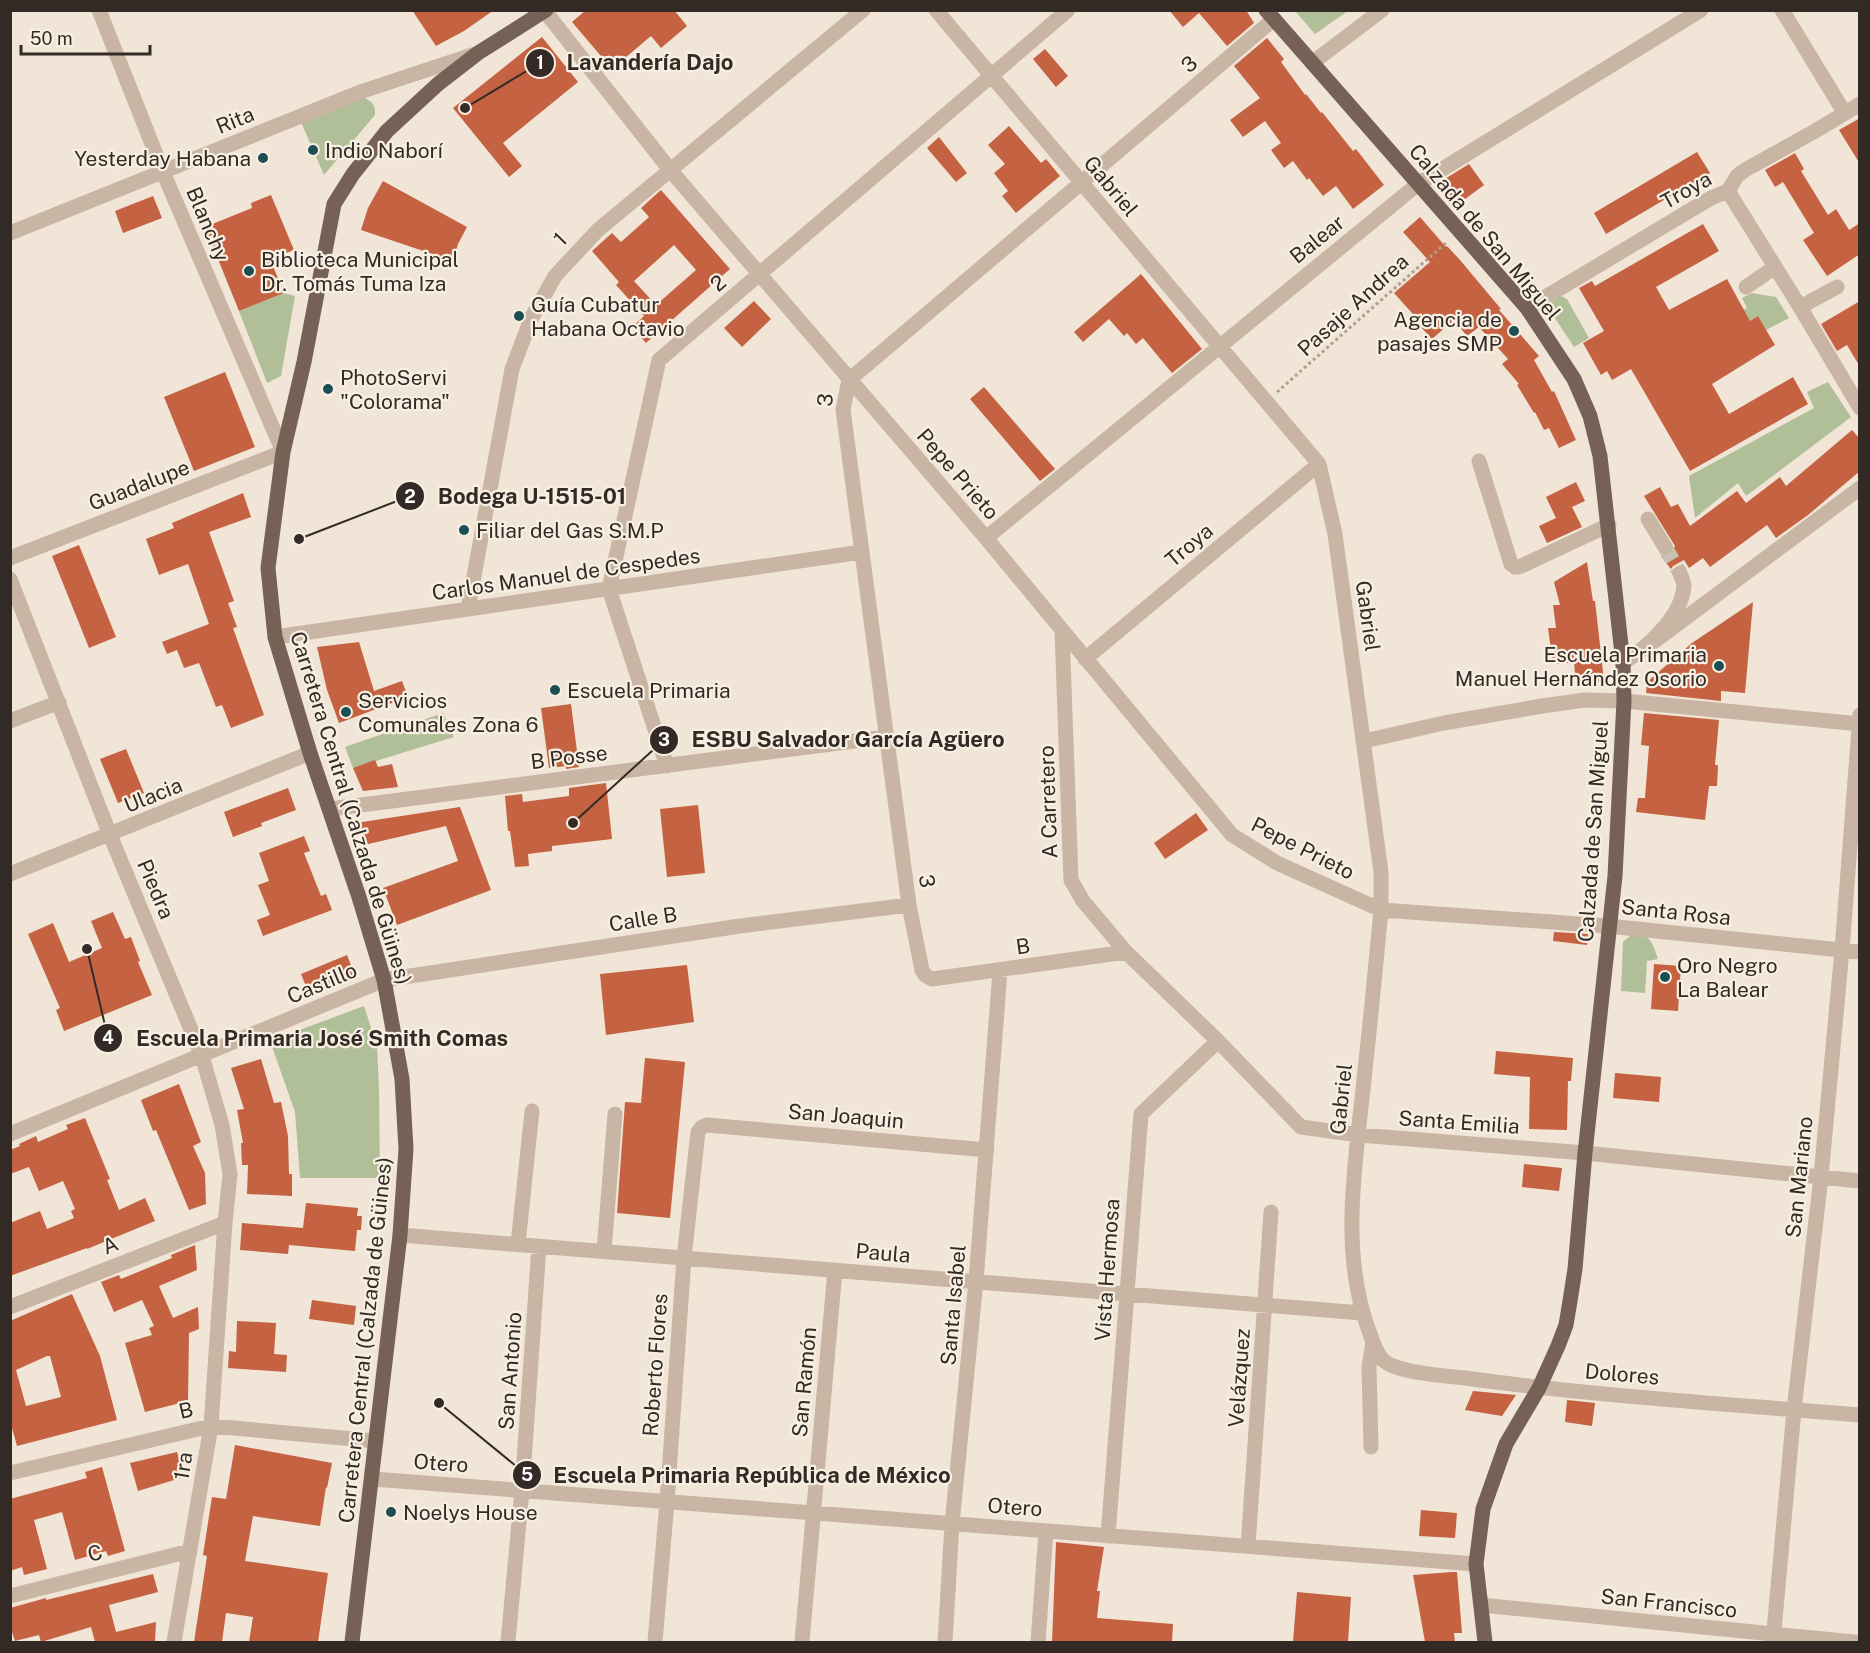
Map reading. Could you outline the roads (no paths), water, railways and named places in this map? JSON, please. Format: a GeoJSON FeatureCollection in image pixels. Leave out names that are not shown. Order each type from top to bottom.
{"type":"FeatureCollection","features":[{"type":"Feature","properties":{"kind":"main road","name":"Carretera Central (Calzada de Güines)"},"geometry":{"type":"LineString","coordinates":[[352,1642],[400,1235],[406,1149],[402,1079],[384,980],[275,637],[268,568],[283,452],[334,204],[353,174],[387,131],[438,84],[478,53],[545,11]]}},
{"type":"Feature","properties":{"kind":"main road","name":"Calzada de San Miguel"},"geometry":{"type":"LineString","coordinates":[[1270,15],[1527,308],[1574,379],[1590,416],[1600,456],[1623,663],[1624,701],[1615,876],[1608,926],[1575,1269],[1566,1325],[1539,1388],[1506,1444],[1483,1509],[1476,1564],[1485,1642]]}},
{"type":"Feature","properties":{"kind":"street","name":"Blanchy"},"geometry":{"type":"LineString","coordinates":[[99,10],[163,172],[283,452]]}},
{"type":"Feature","properties":{"kind":"street","name":"1"},"geometry":{"type":"LineString","coordinates":[[468,609],[512,369],[531,319],[555,276],[598,230],[863,10]]}},
{"type":"Feature","properties":{"kind":"street","name":"Gabriel"},"geometry":{"type":"LineString","coordinates":[[936,10],[1318,464],[1335,534],[1381,872],[1381,910],[1359,1136],[1352,1235],[1356,1283],[1362,1313],[1383,1360]]}},
{"type":"Feature","properties":{"kind":"street","name":"2"},"geometry":{"type":"LineString","coordinates":[[609,589],[659,360],[1068,10]]}},
{"type":"Feature","properties":{"kind":"street"},"geometry":{"type":"LineString","coordinates":[[1312,63],[1382,10]]}},
{"type":"Feature","properties":{"kind":"street","name":"Balear"},"geometry":{"type":"LineString","coordinates":[[986,538],[1418,184],[1701,10]]}},
{"type":"Feature","properties":{"kind":"street"},"geometry":{"type":"LineString","coordinates":[[1782,10],[1844,112]]}},
{"type":"Feature","properties":{"kind":"street","name":"Pepe Prieto"},"geometry":{"type":"LineString","coordinates":[[545,11],[671,171],[986,538],[1232,835],[1277,863],[1381,910]]}},
{"type":"Feature","properties":{"kind":"street","name":"3"},"geometry":{"type":"LineString","coordinates":[[925,975],[922,970],[909,905],[843,410],[849,380],[1082,183],[1270,15]]}},
{"type":"Feature","properties":{"kind":"street","name":"Rita"},"geometry":{"type":"LineString","coordinates":[[10,233],[363,91],[478,53]]}},
{"type":"Feature","properties":{"kind":"street","name":"Troya"},"geometry":{"type":"LineString","coordinates":[[1527,308],[1712,198],[1728,191],[1737,176],[1745,170],[1860,104]]}},
{"type":"Feature","properties":{"kind":"street"},"geometry":{"type":"LineString","coordinates":[[1728,191],[1860,408]]}},
{"type":"Feature","properties":{"kind":"street"},"geometry":{"type":"LineString","coordinates":[[1746,287],[1775,267]]}},
{"type":"Feature","properties":{"kind":"street"},"geometry":{"type":"LineString","coordinates":[[1800,307],[1837,287]]}},
{"type":"Feature","properties":{"kind":"street","name":"Guadalupe"},"geometry":{"type":"LineString","coordinates":[[10,558],[283,452]]}},
{"type":"Feature","properties":{"kind":"street"},"geometry":{"type":"LineString","coordinates":[[1479,460],[1511,564],[1515,567],[1609,525]]}},
{"type":"Feature","properties":{"kind":"street","name":"Troya"},"geometry":{"type":"LineString","coordinates":[[1085,659],[1318,464]]}},
{"type":"Feature","properties":{"kind":"street"},"geometry":{"type":"LineString","coordinates":[[1623,663],[1860,488]]}},
{"type":"Feature","properties":{"kind":"street"},"geometry":{"type":"LineString","coordinates":[[1648,519],[1665,547]]}},
{"type":"Feature","properties":{"kind":"street","name":"Carlos Manuel de Cespedes"},"geometry":{"type":"LineString","coordinates":[[275,637],[862,552]]}},
{"type":"Feature","properties":{"kind":"street"},"geometry":{"type":"LineString","coordinates":[[1644,649],[1676,609],[1684,585],[1680,573]]}},
{"type":"Feature","properties":{"kind":"street","name":"Piedra"},"geometry":{"type":"LineString","coordinates":[[10,579],[110,835],[202,1056],[222,1125],[230,1174],[225,1222]]}},
{"type":"Feature","properties":{"kind":"street"},"geometry":{"type":"LineString","coordinates":[[609,589],[668,766]]}},
{"type":"Feature","properties":{"kind":"street","name":"A Carretero"},"geometry":{"type":"LineString","coordinates":[[1062,631],[1071,880],[1083,901],[1126,952]]}},
{"type":"Feature","properties":{"kind":"street"},"geometry":{"type":"LineString","coordinates":[[1364,741],[1444,723],[1585,700],[1624,701],[1859,720]]}},
{"type":"Feature","properties":{"kind":"street"},"geometry":{"type":"LineString","coordinates":[[10,721],[58,702]]}},
{"type":"Feature","properties":{"kind":"street","name":"San Mariano"},"geometry":{"type":"LineString","coordinates":[[1774,1638],[1794,1410],[1821,1177],[1842,950],[1859,720]]}},
{"type":"Feature","properties":{"kind":"street","name":"B Posse"},"geometry":{"type":"LineString","coordinates":[[330,809],[886,737]]}},
{"type":"Feature","properties":{"kind":"street","name":"Ulacia"},"geometry":{"type":"LineString","coordinates":[[10,874],[310,753]]}},
{"type":"Feature","properties":{"kind":"street","name":"Calle B"},"geometry":{"type":"LineString","coordinates":[[384,980],[741,926],[909,905]]}},
{"type":"Feature","properties":{"kind":"street","name":"Santa Rosa"},"geometry":{"type":"LineString","coordinates":[[1381,910],[1608,926],[1860,952]]}},
{"type":"Feature","properties":{"kind":"street","name":"B"},"geometry":{"type":"LineString","coordinates":[[925,975],[932,979],[1126,952]]}},
{"type":"Feature","properties":{"kind":"street","name":"Santa Emilia"},"geometry":{"type":"LineString","coordinates":[[1126,952],[1218,1041],[1301,1127],[1359,1136],[1585,1153],[1860,1181]]}},
{"type":"Feature","properties":{"kind":"street","name":"Santa Isabel"},"geometry":{"type":"LineString","coordinates":[[945,1642],[952,1524],[976,1281],[1000,971]]}},
{"type":"Feature","properties":{"kind":"street","name":"Castillo"},"geometry":{"type":"LineString","coordinates":[[10,1134],[384,980]]}},
{"type":"Feature","properties":{"kind":"street","name":"Vista Hermosa"},"geometry":{"type":"LineString","coordinates":[[1108,1536],[1140,1114],[1218,1041]]}},
{"type":"Feature","properties":{"kind":"street"},"geometry":{"type":"LineString","coordinates":[[518,1244],[532,1111]]}},
{"type":"Feature","properties":{"kind":"street"},"geometry":{"type":"LineString","coordinates":[[604,1251],[615,1114]]}},
{"type":"Feature","properties":{"kind":"street","name":"San Joaquin"},"geometry":{"type":"LineString","coordinates":[[702,1127],[707,1125],[987,1150]]}},
{"type":"Feature","properties":{"kind":"street","name":"Roberto Flores"},"geometry":{"type":"LineString","coordinates":[[655,1642],[684,1258],[698,1132],[702,1127]]}},
{"type":"Feature","properties":{"kind":"street","name":"Velázquez"},"geometry":{"type":"LineString","coordinates":[[1248,1546],[1271,1212]]}},
{"type":"Feature","properties":{"kind":"street","name":"A"},"geometry":{"type":"LineString","coordinates":[[10,1307],[225,1222]]}},
{"type":"Feature","properties":{"kind":"street","name":"1ra"},"geometry":{"type":"LineString","coordinates":[[174,1642],[211,1426],[225,1222]]}},
{"type":"Feature","properties":{"kind":"street","name":"Paula"},"geometry":{"type":"LineString","coordinates":[[400,1235],[1362,1313]]}},
{"type":"Feature","properties":{"kind":"street","name":"San Antonio"},"geometry":{"type":"LineString","coordinates":[[508,1642],[522,1490],[539,1246]]}},
{"type":"Feature","properties":{"kind":"street","name":"San Ramón"},"geometry":{"type":"LineString","coordinates":[[802,1642],[836,1270]]}},
{"type":"Feature","properties":{"kind":"street"},"geometry":{"type":"LineString","coordinates":[[1371,1447],[1369,1367],[1373,1342]]}},
{"type":"Feature","properties":{"kind":"street","name":"Dolores"},"geometry":{"type":"LineString","coordinates":[[1383,1360],[1394,1367],[1417,1372],[1539,1388],[1860,1415]]}},
{"type":"Feature","properties":{"kind":"street","name":"B"},"geometry":{"type":"LineString","coordinates":[[10,1473],[211,1426],[376,1441]]}},
{"type":"Feature","properties":{"kind":"street","name":"Otero"},"geometry":{"type":"LineString","coordinates":[[373,1479],[1476,1564]]}},
{"type":"Feature","properties":{"kind":"street"},"geometry":{"type":"LineString","coordinates":[[1038,1642],[1046,1531]]}},
{"type":"Feature","properties":{"kind":"street","name":"C"},"geometry":{"type":"LineString","coordinates":[[10,1596],[190,1551]]}},
{"type":"Feature","properties":{"kind":"street","name":"San Francisco"},"geometry":{"type":"LineString","coordinates":[[1481,1605],[1774,1638],[1854,1642]]}},
{"type":"Feature","properties":{"kind":"tunnel"},"geometry":{"type":"LineString","coordinates":[[1665,547],[1680,573]]}},
{"type":"Feature","properties":{"kind":"place","name":"Lavandería Dajo"},"geometry":{"type":"Point","coordinates":[465,108]}},
{"type":"Feature","properties":{"kind":"place","name":"Indio Naborí"},"geometry":{"type":"Point","coordinates":[313,150]}},
{"type":"Feature","properties":{"kind":"place","name":"Yesterday Habana"},"geometry":{"type":"Point","coordinates":[263,158]}},
{"type":"Feature","properties":{"kind":"place","name":"Biblioteca Municipal Dr. Tomás Tuma Iza"},"geometry":{"type":"Point","coordinates":[249,271]}},
{"type":"Feature","properties":{"kind":"place","name":"Guía Cubatur Habana Octavio"},"geometry":{"type":"Point","coordinates":[519,316]}},
{"type":"Feature","properties":{"kind":"place","name":"Agencia de pasajes SMP"},"geometry":{"type":"Point","coordinates":[1514,331]}},
{"type":"Feature","properties":{"kind":"place","name":"PhotoServi \"Colorama\""},"geometry":{"type":"Point","coordinates":[328,389]}},
{"type":"Feature","properties":{"kind":"place","name":"Filiar del Gas S.M.P"},"geometry":{"type":"Point","coordinates":[464,530]}},
{"type":"Feature","properties":{"kind":"place","name":"Bodega U-1515-01"},"geometry":{"type":"Point","coordinates":[299,539]}},
{"type":"Feature","properties":{"kind":"place","name":"Escuela Primaria Manuel Hernández Osorio"},"geometry":{"type":"Point","coordinates":[1719,666]}},
{"type":"Feature","properties":{"kind":"place","name":"Escuela Primaria"},"geometry":{"type":"Point","coordinates":[555,690]}},
{"type":"Feature","properties":{"kind":"place","name":"Servicios Comunales Zona 6"},"geometry":{"type":"Point","coordinates":[346,712]}},
{"type":"Feature","properties":{"kind":"place","name":"ESBU Salvador García Agüero"},"geometry":{"type":"Point","coordinates":[573,823]}},
{"type":"Feature","properties":{"kind":"place","name":"Escuela Primaria José Smith Comas"},"geometry":{"type":"Point","coordinates":[87,949]}},
{"type":"Feature","properties":{"kind":"place","name":"Oro Negro La Balear"},"geometry":{"type":"Point","coordinates":[1665,977]}},
{"type":"Feature","properties":{"kind":"place","name":"Escuela Primaria República de México"},"geometry":{"type":"Point","coordinates":[439,1403]}},
{"type":"Feature","properties":{"kind":"place","name":"Noelys House"},"geometry":{"type":"Point","coordinates":[391,1512]}}]}
